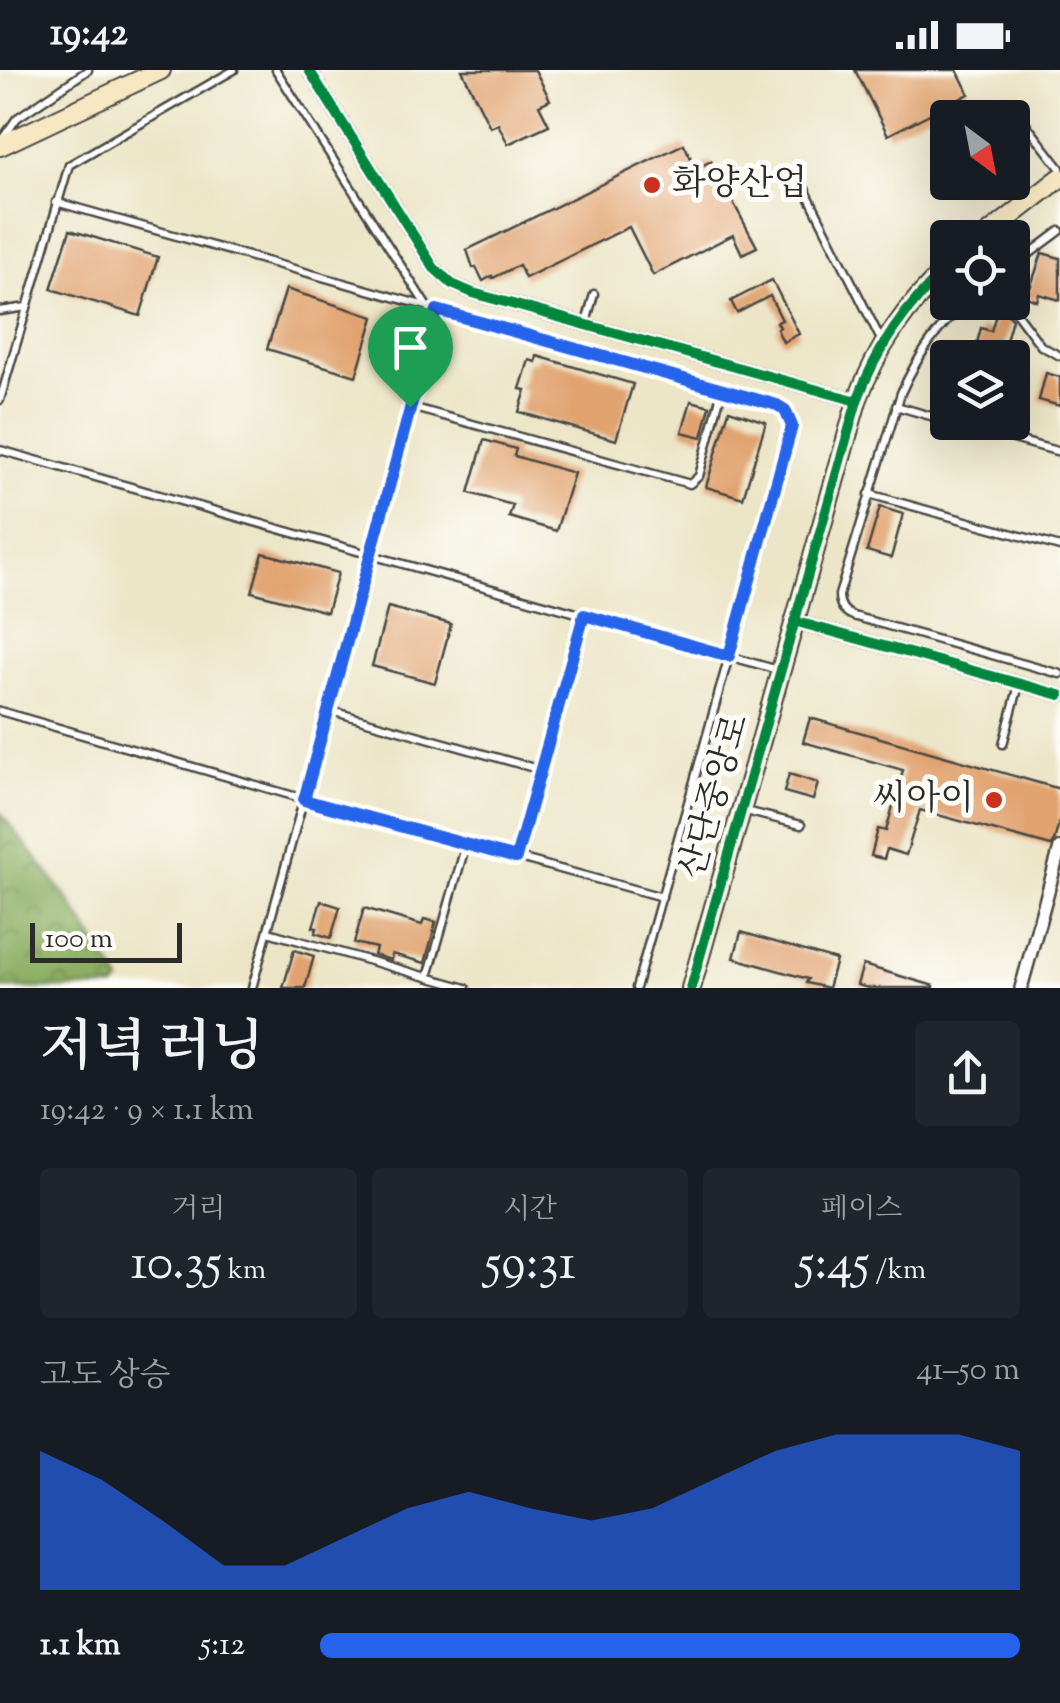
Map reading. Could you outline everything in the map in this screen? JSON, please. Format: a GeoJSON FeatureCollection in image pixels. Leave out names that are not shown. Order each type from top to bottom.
{"type":"FeatureCollection","features":[{"type":"Feature","properties":{"kind":"street"},"geometry":{"type":"LineString","coordinates":[[0,144],[161,70]]}},
{"type":"Feature","properties":{"kind":"street"},"geometry":{"type":"LineString","coordinates":[[309,70],[440,275],[452,284],[472,293],[857,400]]}},
{"type":"Feature","properties":{"kind":"street"},"geometry":{"type":"LineString","coordinates":[[1007,220],[1060,178]]}},
{"type":"Feature","properties":{"kind":"street","name":"산단중앙로"},"geometry":{"type":"LineString","coordinates":[[691,988],[857,400],[882,344],[930,285]]}},
{"type":"Feature","properties":{"kind":"street"},"geometry":{"type":"LineString","coordinates":[[794,621],[1060,696]]}},
{"type":"Feature","properties":{"kind":"street"},"geometry":{"type":"LineString","coordinates":[[1021,988],[1060,848]]}},
{"type":"Feature","properties":{"kind":"lane"},"geometry":{"type":"LineString","coordinates":[[0,144],[17,118],[88,70]]}},
{"type":"Feature","properties":{"kind":"lane"},"geometry":{"type":"LineString","coordinates":[[0,400],[65,172],[72,162],[234,70]]}},
{"type":"Feature","properties":{"kind":"lane"},"geometry":{"type":"LineString","coordinates":[[276,70],[426,306]]}},
{"type":"Feature","properties":{"kind":"lane"},"geometry":{"type":"LineString","coordinates":[[1030,129],[1060,168]]}},
{"type":"Feature","properties":{"kind":"lane"},"geometry":{"type":"LineString","coordinates":[[800,178],[882,344]]}},
{"type":"Feature","properties":{"kind":"lane"},"geometry":{"type":"LineString","coordinates":[[56,202],[783,408],[792,426],[636,988]]}},
{"type":"Feature","properties":{"kind":"lane"},"geometry":{"type":"LineString","coordinates":[[1030,254],[1060,231]]}},
{"type":"Feature","properties":{"kind":"lane"},"geometry":{"type":"LineString","coordinates":[[585,324],[594,294]]}},
{"type":"Feature","properties":{"kind":"lane"},"geometry":{"type":"LineString","coordinates":[[0,311],[26,307]]}},
{"type":"Feature","properties":{"kind":"lane"},"geometry":{"type":"LineString","coordinates":[[252,988],[437,310]]}},
{"type":"Feature","properties":{"kind":"lane"},"geometry":{"type":"LineString","coordinates":[[950,320],[924,351],[896,406],[839,595],[841,605],[846,613],[1060,674]]}},
{"type":"Feature","properties":{"kind":"lane"},"geometry":{"type":"LineString","coordinates":[[1021,320],[1039,344],[1060,356]]}},
{"type":"Feature","properties":{"kind":"lane"},"geometry":{"type":"LineString","coordinates":[[410,407],[690,484],[698,476],[722,390]]}},
{"type":"Feature","properties":{"kind":"lane"},"geometry":{"type":"LineString","coordinates":[[896,406],[930,416]]}},
{"type":"Feature","properties":{"kind":"lane"},"geometry":{"type":"LineString","coordinates":[[1016,440],[1060,452]]}},
{"type":"Feature","properties":{"kind":"lane"},"geometry":{"type":"LineString","coordinates":[[0,450],[780,670]]}},
{"type":"Feature","properties":{"kind":"lane"},"geometry":{"type":"LineString","coordinates":[[869,494],[1060,547]]}},
{"type":"Feature","properties":{"kind":"lane"},"geometry":{"type":"LineString","coordinates":[[516,858],[584,615]]}},
{"type":"Feature","properties":{"kind":"lane"},"geometry":{"type":"LineString","coordinates":[[1003,744],[1019,684]]}},
{"type":"Feature","properties":{"kind":"lane"},"geometry":{"type":"LineString","coordinates":[[328,710],[540,770]]}},
{"type":"Feature","properties":{"kind":"lane"},"geometry":{"type":"LineString","coordinates":[[0,711],[304,800],[662,897]]}},
{"type":"Feature","properties":{"kind":"lane"},"geometry":{"type":"LineString","coordinates":[[741,810],[801,825]]}},
{"type":"Feature","properties":{"kind":"lane"},"geometry":{"type":"LineString","coordinates":[[428,977],[466,844]]}},
{"type":"Feature","properties":{"kind":"lane"},"geometry":{"type":"LineString","coordinates":[[268,932],[466,988]]}},
{"type":"Feature","properties":{"kind":"green space"},"geometry":{"type":"Polygon","coordinates":[[[0,812],[68,899],[121,982],[115,988],[0,988],[0,812]]]}},
{"type":"Feature","properties":{"kind":"building"},"geometry":{"type":"Polygon","coordinates":[[[462,70],[535,70],[550,100],[539,105],[549,125],[508,144],[498,124],[490,127],[462,70]]]}},
{"type":"Feature","properties":{"kind":"building"},"geometry":{"type":"Polygon","coordinates":[[[855,70],[957,70],[969,94],[957,100],[930,100],[930,114],[888,135],[855,70]]]}},
{"type":"Feature","properties":{"kind":"building","name":"화양산업"},"geometry":{"type":"Polygon","coordinates":[[[684,144],[696,169],[711,161],[757,247],[742,254],[733,235],[653,275],[629,227],[525,278],[519,265],[483,281],[473,268],[467,250],[684,144]]]}},
{"type":"Feature","properties":{"kind":"building"},"geometry":{"type":"Polygon","coordinates":[[[70,230],[158,257],[140,316],[51,289],[70,230]]]}},
{"type":"Feature","properties":{"kind":"building"},"geometry":{"type":"Polygon","coordinates":[[[1042,253],[1060,258],[1060,300],[1039,294],[1037,301],[1030,298],[1042,253]]]}},
{"type":"Feature","properties":{"kind":"building"},"geometry":{"type":"Polygon","coordinates":[[[772,280],[799,334],[783,342],[777,329],[777,322],[782,320],[770,296],[737,313],[731,301],[772,280]]]}},
{"type":"Feature","properties":{"kind":"building"},"geometry":{"type":"Polygon","coordinates":[[[286,289],[374,317],[356,376],[267,349],[286,289]]]}},
{"type":"Feature","properties":{"kind":"building"},"geometry":{"type":"Polygon","coordinates":[[[994,320],[1012,320],[1006,340],[978,340],[981,328],[991,331],[994,320]]]}},
{"type":"Feature","properties":{"kind":"building"},"geometry":{"type":"Polygon","coordinates":[[[537,356],[633,384],[616,440],[519,412],[526,390],[520,389],[529,360],[536,362],[537,356]]]}},
{"type":"Feature","properties":{"kind":"building"},"geometry":{"type":"Polygon","coordinates":[[[1046,373],[1060,377],[1060,406],[1039,400],[1046,373]]]}},
{"type":"Feature","properties":{"kind":"building"},"geometry":{"type":"Polygon","coordinates":[[[691,401],[710,406],[702,437],[682,432],[691,401]]]}},
{"type":"Feature","properties":{"kind":"building"},"geometry":{"type":"Polygon","coordinates":[[[729,410],[766,422],[743,498],[706,487],[729,410]]]}},
{"type":"Feature","properties":{"kind":"building"},"geometry":{"type":"Polygon","coordinates":[[[484,440],[516,449],[514,456],[574,473],[556,531],[509,517],[513,505],[469,493],[484,440]]]}},
{"type":"Feature","properties":{"kind":"building"},"geometry":{"type":"Polygon","coordinates":[[[880,507],[903,514],[891,558],[867,551],[880,507]]]}},
{"type":"Feature","properties":{"kind":"building"},"geometry":{"type":"Polygon","coordinates":[[[263,553],[338,573],[327,612],[252,592],[263,553]]]}},
{"type":"Feature","properties":{"kind":"building"},"geometry":{"type":"Polygon","coordinates":[[[388,607],[451,624],[435,683],[372,666],[388,607]]]}},
{"type":"Feature","properties":{"kind":"building"},"geometry":{"type":"Polygon","coordinates":[[[810,718],[1060,789],[1060,819],[1054,841],[1051,846],[920,810],[906,855],[887,849],[884,859],[871,856],[878,829],[886,831],[903,770],[803,742],[810,718]]]}},
{"type":"Feature","properties":{"kind":"building"},"geometry":{"type":"Polygon","coordinates":[[[789,774],[818,783],[813,800],[784,792],[789,774]]]}},
{"type":"Feature","properties":{"kind":"building"},"geometry":{"type":"Polygon","coordinates":[[[321,901],[340,907],[331,938],[315,933],[317,928],[313,927],[321,901]]]}},
{"type":"Feature","properties":{"kind":"building"},"geometry":{"type":"Polygon","coordinates":[[[364,908],[422,925],[424,919],[436,922],[425,963],[392,954],[391,960],[374,955],[376,948],[354,943],[364,908]]]}},
{"type":"Feature","properties":{"kind":"building"},"geometry":{"type":"Polygon","coordinates":[[[741,932],[836,960],[828,988],[734,958],[741,932]]]}},
{"type":"Feature","properties":{"kind":"building"},"geometry":{"type":"Polygon","coordinates":[[[294,950],[314,956],[305,988],[283,988],[294,950]]]}},
{"type":"Feature","properties":{"kind":"building"},"geometry":{"type":"Polygon","coordinates":[[[863,965],[934,986],[934,988],[857,985],[863,965]]]}},
{"type":"Feature","properties":{"kind":"cycle path"},"geometry":{"type":"LineString","coordinates":[[309,70],[434,268],[452,284],[857,401]]}},
{"type":"Feature","properties":{"kind":"cycle path"},"geometry":{"type":"LineString","coordinates":[[691,988],[857,401],[894,328],[930,286]]}},
{"type":"Feature","properties":{"kind":"cycle path"},"geometry":{"type":"LineString","coordinates":[[794,621],[1060,695]]}},
{"type":"Feature","properties":{"kind":"place","name":"화양산업"},"geometry":{"type":"Point","coordinates":[652,185]}},
{"type":"Feature","properties":{"kind":"place","name":"씨아이"},"geometry":{"type":"Point","coordinates":[994,800]}},
{"type":"Feature","properties":{"kind":"route"},"geometry":{"type":"LineString","coordinates":[[437,310],[777,405],[785,410],[792,426],[729,656],[584,615],[516,858],[304,800],[410,407],[437,310]]}}]}
